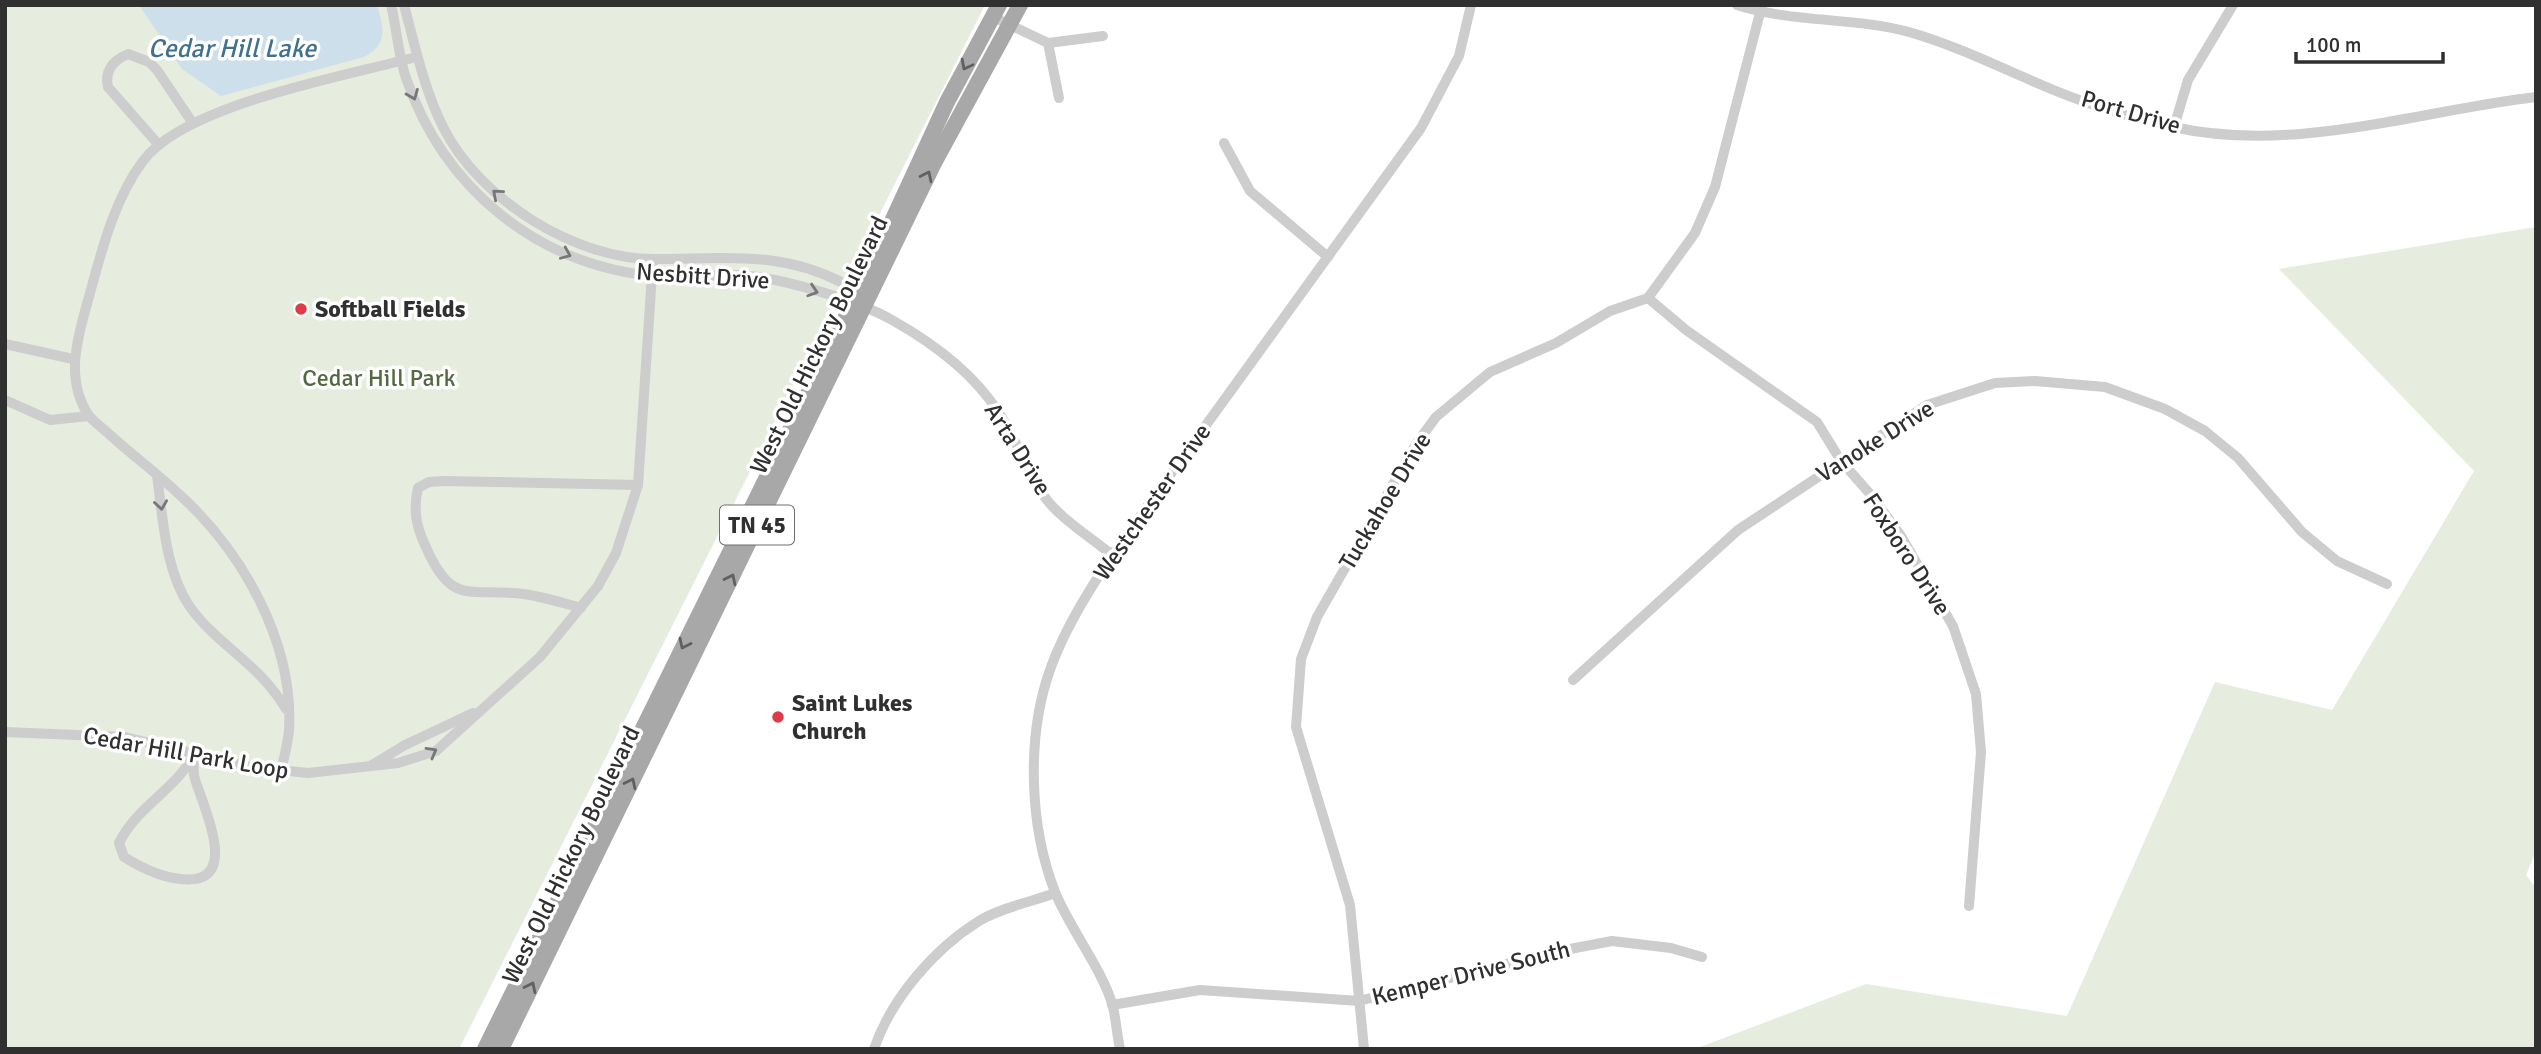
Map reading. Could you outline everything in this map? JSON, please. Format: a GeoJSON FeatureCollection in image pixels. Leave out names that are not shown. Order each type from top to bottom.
{"type":"FeatureCollection","features":[{"type":"Feature","properties":{"kind":"main road","name":"West Old Hickory Boulevard"},"geometry":{"type":"LineString","coordinates":[[485,1049],[858,303],[1020,5]]}},
{"type":"Feature","properties":{"kind":"main road","name":"West Old Hickory Boulevard"},"geometry":{"type":"LineString","coordinates":[[501,1049],[995,11]]}},
{"type":"Feature","properties":{"kind":"street","name":"Nesbitt Drive"},"geometry":{"type":"LineString","coordinates":[[391,5],[402,61],[424,121],[443,154],[465,184],[495,212],[522,231],[566,255],[611,269],[652,277],[753,276],[858,303]]}},
{"type":"Feature","properties":{"kind":"street","name":"Nesbitt Drive"},"geometry":{"type":"LineString","coordinates":[[404,5],[416,57],[442,126],[465,160],[491,189],[526,217],[567,238],[599,249],[653,259],[737,256],[781,261],[843,283],[858,303]]}},
{"type":"Feature","properties":{"kind":"street","name":"Westchester Drive"},"geometry":{"type":"LineString","coordinates":[[1120,1049],[1112,1005],[1055,893],[1042,852],[1034,782],[1038,722],[1050,669],[1073,615],[1112,555],[1328,257],[1435,103],[1459,56],[1471,5]]}},
{"type":"Feature","properties":{"kind":"street","name":"Port Drive"},"geometry":{"type":"LineString","coordinates":[[1737,5],[1917,34],[1950,44],[2038,84],[2174,127],[2270,136],[2345,129],[2477,104],[2536,97]]}},
{"type":"Feature","properties":{"kind":"street"},"geometry":{"type":"LineString","coordinates":[[2174,127],[2188,80],[2233,5]]}},
{"type":"Feature","properties":{"kind":"street"},"geometry":{"type":"LineString","coordinates":[[1648,298],[1695,233],[1715,187],[1761,9]]}},
{"type":"Feature","properties":{"kind":"street"},"geometry":{"type":"LineString","coordinates":[[995,11],[1007,26],[1048,43],[1103,36]]}},
{"type":"Feature","properties":{"kind":"street"},"geometry":{"type":"LineString","coordinates":[[1048,43],[1059,98]]}},
{"type":"Feature","properties":{"kind":"street"},"geometry":{"type":"LineString","coordinates":[[158,144],[108,87],[108,72],[112,63],[119,58],[128,54],[149,62],[192,122]]}},
{"type":"Feature","properties":{"kind":"street"},"geometry":{"type":"LineString","coordinates":[[281,771],[289,729],[284,668],[278,643],[248,582],[203,518],[89,416],[73,359],[113,219],[143,161],[158,144],[192,122],[233,106],[416,57]]}},
{"type":"Feature","properties":{"kind":"street"},"geometry":{"type":"LineString","coordinates":[[1224,143],[1250,191],[1328,257]]}},
{"type":"Feature","properties":{"kind":"street","name":"Cedar Hill Park Loop"},"geometry":{"type":"LineString","coordinates":[[5,732],[125,737],[281,771],[320,773],[426,757],[446,744],[540,657],[582,608],[616,553],[638,485],[653,259]]}},
{"type":"Feature","properties":{"kind":"street","name":"Foxboro Drive"},"geometry":{"type":"LineString","coordinates":[[1648,298],[1686,330],[1817,422],[1841,461],[1871,495],[1909,550],[1953,626],[1976,694],[1981,752],[1969,906]]}},
{"type":"Feature","properties":{"kind":"street","name":"Tuckahoe Drive"},"geometry":{"type":"LineString","coordinates":[[1364,1049],[1350,905],[1296,727],[1301,659],[1317,617],[1416,444],[1436,417],[1490,372],[1556,343],[1610,312],[1648,298]]}},
{"type":"Feature","properties":{"kind":"street","name":"Arta Drive"},"geometry":{"type":"LineString","coordinates":[[858,303],[944,351],[999,411],[1046,499],[1112,555]]}},
{"type":"Feature","properties":{"kind":"street"},"geometry":{"type":"LineString","coordinates":[[5,344],[73,359]]}},
{"type":"Feature","properties":{"kind":"street","name":"Vanoke Drive"},"geometry":{"type":"LineString","coordinates":[[1573,680],[1738,530],[1927,405],[1995,383],[2035,381],[2105,387],[2165,409],[2205,431],[2238,458],[2303,534],[2337,561],[2387,584]]}},
{"type":"Feature","properties":{"kind":"street"},"geometry":{"type":"LineString","coordinates":[[5,400],[50,420],[89,416]]}},
{"type":"Feature","properties":{"kind":"street"},"geometry":{"type":"LineString","coordinates":[[158,476],[166,535],[180,589],[191,607],[263,676],[288,712]]}},
{"type":"Feature","properties":{"kind":"street"},"geometry":{"type":"LineString","coordinates":[[582,608],[525,594],[475,594],[446,581],[438,575],[415,515],[418,488],[429,482],[444,481],[638,485]]}},
{"type":"Feature","properties":{"kind":"street","name":"Cedar Hill Park Loop"},"geometry":{"type":"LineString","coordinates":[[367,768],[405,745],[493,702]]}},
{"type":"Feature","properties":{"kind":"street"},"geometry":{"type":"LineString","coordinates":[[195,753],[194,777],[216,849],[210,871],[202,878],[186,880],[144,869],[124,857],[119,843],[126,829],[181,778],[195,753]]}},
{"type":"Feature","properties":{"kind":"street"},"geometry":{"type":"LineString","coordinates":[[874,1049],[894,1006],[945,947],[981,920],[1055,893]]}},
{"type":"Feature","properties":{"kind":"street","name":"Kemper Drive South"},"geometry":{"type":"LineString","coordinates":[[1112,1005],[1200,990],[1359,1001],[1549,953],[1612,941],[1671,948],[1702,957]]}},
{"type":"Feature","properties":{"kind":"green space","name":"Cedar Hill Park"},"geometry":{"type":"Polygon","coordinates":[[[5,5],[985,5],[459,1049],[5,1049],[5,5]]]}},
{"type":"Feature","properties":{"kind":"green space"},"geometry":{"type":"Polygon","coordinates":[[[2536,227],[2536,851],[2526,875],[2536,888],[2536,1049],[1695,1049],[1866,984],[2067,1016],[2215,682],[2332,710],[2474,471],[2279,269],[2536,227]]]}},
{"type":"Feature","properties":{"kind":"water","name":"Cedar Hill Lake"},"geometry":{"type":"Polygon","coordinates":[[[139,5],[377,5],[382,35],[377,47],[364,57],[221,96],[182,69],[139,5]]]}},
{"type":"Feature","properties":{"kind":"place","name":"Softball Fields"},"geometry":{"type":"Point","coordinates":[301,309]}},
{"type":"Feature","properties":{"kind":"place","name":"Saint Lukes Church"},"geometry":{"type":"Point","coordinates":[778,717]}}]}
